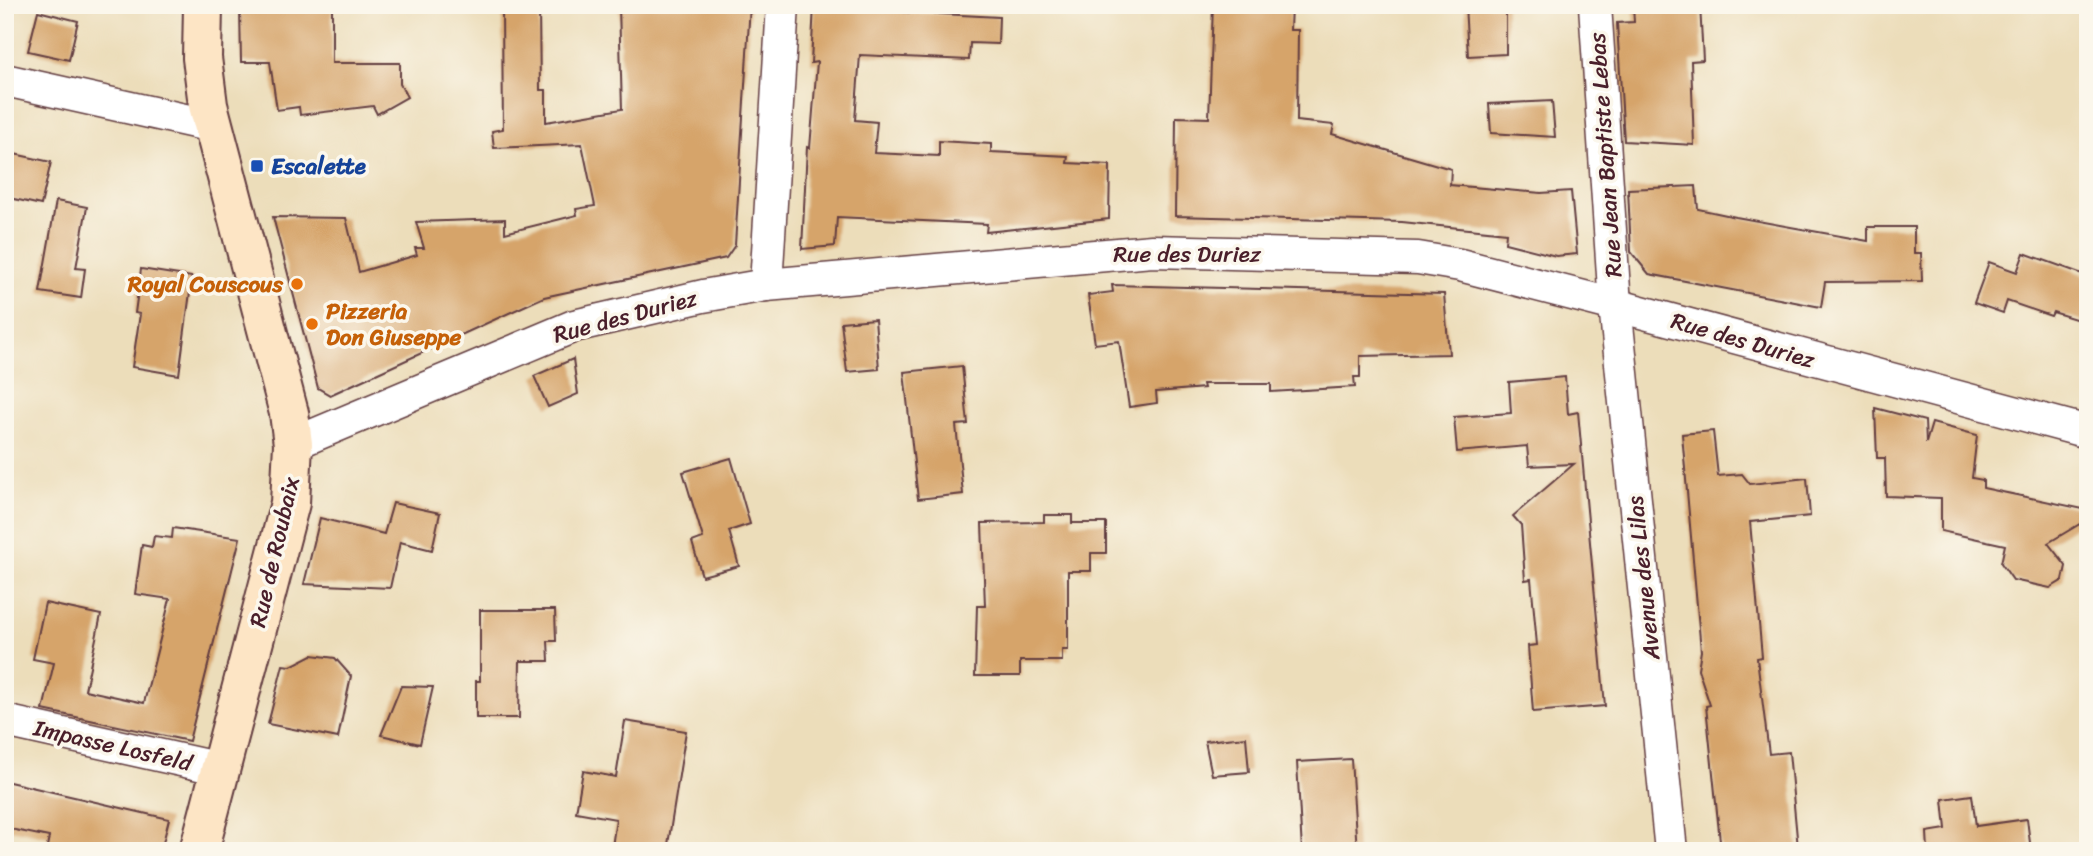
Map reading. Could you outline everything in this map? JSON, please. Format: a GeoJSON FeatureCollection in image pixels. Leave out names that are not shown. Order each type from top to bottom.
{"type":"FeatureCollection","features":[{"type":"Feature","properties":{"kind":"main road","name":"Rue de Roubaix"},"geometry":{"type":"LineString","coordinates":[[200,851],[290,503],[293,444],[289,413],[212,126],[202,58],[203,5]]}},
{"type":"Feature","properties":{"kind":"street"},"geometry":{"type":"LineString","coordinates":[[766,285],[783,5]]}},
{"type":"Feature","properties":{"kind":"street","name":"Rue Jean Baptiste Lebas"},"geometry":{"type":"LineString","coordinates":[[1595,5],[1615,304]]}},
{"type":"Feature","properties":{"kind":"street"},"geometry":{"type":"LineString","coordinates":[[5,80],[212,126]]}},
{"type":"Feature","properties":{"kind":"street","name":"Rue des Duriez"},"geometry":{"type":"LineString","coordinates":[[293,444],[574,326],[702,296],[766,285],[1152,251],[1438,261],[1615,304],[2088,432]]}},
{"type":"Feature","properties":{"kind":"street","name":"Avenue des Lilas"},"geometry":{"type":"LineString","coordinates":[[1615,304],[1671,851]]}},
{"type":"Feature","properties":{"kind":"street","name":"Impasse Losfeld"},"geometry":{"type":"LineString","coordinates":[[5,721],[220,769]]}},
{"type":"Feature","properties":{"kind":"building"},"geometry":{"type":"Polygon","coordinates":[[[750,5],[735,245],[726,258],[544,297],[330,395],[318,388],[273,217],[346,218],[359,272],[417,255],[415,248],[424,248],[416,222],[505,219],[505,233],[577,215],[576,209],[595,206],[582,144],[494,148],[492,131],[503,129],[502,9],[539,8],[540,90],[546,90],[546,122],[622,109],[619,6],[750,5]]]}},
{"type":"Feature","properties":{"kind":"building"},"geometry":{"type":"Polygon","coordinates":[[[814,5],[903,5],[903,12],[999,17],[998,44],[970,43],[969,60],[860,55],[855,120],[877,122],[874,153],[939,156],[939,141],[991,144],[991,152],[1068,156],[1067,163],[1110,165],[1109,219],[986,232],[987,224],[837,217],[835,246],[802,249],[807,147],[810,148],[817,62],[811,63],[814,5]]]}},
{"type":"Feature","properties":{"kind":"building"},"geometry":{"type":"Polygon","coordinates":[[[1213,5],[1291,5],[1290,30],[1298,30],[1297,121],[1334,125],[1332,134],[1451,169],[1450,185],[1541,193],[1571,191],[1577,254],[1556,256],[1505,243],[1506,233],[1402,222],[1175,216],[1176,117],[1209,118],[1213,5]]]}},
{"type":"Feature","properties":{"kind":"building"},"geometry":{"type":"Polygon","coordinates":[[[1465,5],[1506,5],[1506,54],[1468,56],[1465,5]]]}},
{"type":"Feature","properties":{"kind":"building"},"geometry":{"type":"Polygon","coordinates":[[[1633,5],[1700,5],[1703,60],[1691,61],[1694,145],[1624,141],[1617,23],[1634,22],[1633,5]]]}},
{"type":"Feature","properties":{"kind":"building"},"geometry":{"type":"Polygon","coordinates":[[[240,7],[332,8],[332,63],[400,63],[400,84],[407,97],[377,114],[373,106],[300,115],[299,107],[277,110],[270,62],[241,62],[240,7]]]}},
{"type":"Feature","properties":{"kind":"building"},"geometry":{"type":"Polygon","coordinates":[[[38,11],[78,21],[69,60],[28,51],[38,11]]]}},
{"type":"Feature","properties":{"kind":"building"},"geometry":{"type":"Polygon","coordinates":[[[1552,101],[1555,137],[1491,133],[1489,104],[1552,101]]]}},
{"type":"Feature","properties":{"kind":"building"},"geometry":{"type":"Polygon","coordinates":[[[5,152],[51,162],[41,205],[5,197],[5,152]]]}},
{"type":"Feature","properties":{"kind":"building"},"geometry":{"type":"Polygon","coordinates":[[[1696,186],[1698,209],[1736,217],[1868,241],[1868,227],[1914,227],[1914,253],[1921,253],[1922,281],[1825,282],[1821,307],[1649,274],[1631,252],[1628,189],[1696,186]]]}},
{"type":"Feature","properties":{"kind":"building"},"geometry":{"type":"Polygon","coordinates":[[[56,201],[87,207],[76,268],[85,269],[81,298],[40,292],[56,201]]]}},
{"type":"Feature","properties":{"kind":"building"},"geometry":{"type":"Polygon","coordinates":[[[2024,253],[2088,276],[2088,323],[2053,312],[2051,316],[2007,301],[2003,313],[1974,303],[1989,262],[2017,272],[2024,253]]]}},
{"type":"Feature","properties":{"kind":"building"},"geometry":{"type":"Polygon","coordinates":[[[141,269],[192,277],[179,375],[132,367],[140,314],[135,313],[141,269]]]}},
{"type":"Feature","properties":{"kind":"building"},"geometry":{"type":"Polygon","coordinates":[[[1112,285],[1444,294],[1449,354],[1360,356],[1360,377],[1354,377],[1355,387],[1271,392],[1271,384],[1203,384],[1204,388],[1156,392],[1157,403],[1129,407],[1119,341],[1095,344],[1088,295],[1113,292],[1112,285]]]}},
{"type":"Feature","properties":{"kind":"building"},"geometry":{"type":"Polygon","coordinates":[[[875,319],[879,369],[847,372],[841,322],[875,319]]]}},
{"type":"Feature","properties":{"kind":"building"},"geometry":{"type":"Polygon","coordinates":[[[573,359],[578,394],[548,407],[534,376],[573,359]]]}},
{"type":"Feature","properties":{"kind":"building"},"geometry":{"type":"Polygon","coordinates":[[[962,366],[968,424],[956,425],[963,494],[918,499],[904,372],[962,366]]]}},
{"type":"Feature","properties":{"kind":"building"},"geometry":{"type":"Polygon","coordinates":[[[1565,377],[1568,414],[1578,412],[1605,706],[1533,712],[1528,646],[1537,645],[1531,579],[1525,580],[1521,525],[1513,516],[1574,464],[1529,466],[1527,446],[1457,452],[1454,417],[1511,413],[1509,382],[1565,377]]]}},
{"type":"Feature","properties":{"kind":"building"},"geometry":{"type":"Polygon","coordinates":[[[1875,408],[1925,421],[1926,443],[1932,423],[1977,435],[1972,478],[1983,480],[1983,488],[2088,510],[2088,519],[2048,543],[2066,566],[2063,580],[2050,588],[2013,580],[2001,563],[2005,545],[1941,531],[1941,498],[1886,496],[1885,458],[1877,458],[1875,408]]]}},
{"type":"Feature","properties":{"kind":"building"},"geometry":{"type":"Polygon","coordinates":[[[1713,431],[1718,476],[1742,474],[1750,484],[1807,478],[1810,516],[1750,522],[1762,657],[1757,658],[1769,754],[1789,752],[1798,848],[1721,851],[1706,706],[1710,705],[1698,669],[1701,651],[1682,434],[1713,431]]]}},
{"type":"Feature","properties":{"kind":"building"},"geometry":{"type":"Polygon","coordinates":[[[731,458],[750,524],[729,531],[739,566],[702,576],[692,542],[703,538],[683,472],[731,458]]]}},
{"type":"Feature","properties":{"kind":"building"},"geometry":{"type":"Polygon","coordinates":[[[393,503],[440,513],[432,550],[400,542],[390,588],[304,584],[320,518],[384,534],[393,503]]]}},
{"type":"Feature","properties":{"kind":"building"},"geometry":{"type":"Polygon","coordinates":[[[1044,515],[1072,515],[1072,523],[1106,523],[1106,553],[1091,553],[1091,571],[1068,571],[1068,650],[1062,650],[1062,661],[1020,661],[1020,676],[975,676],[977,606],[985,606],[982,523],[1044,522],[1044,515]]]}},
{"type":"Feature","properties":{"kind":"building"},"geometry":{"type":"Polygon","coordinates":[[[173,528],[240,538],[189,741],[43,710],[54,663],[33,659],[45,603],[101,615],[85,690],[144,703],[170,599],[135,594],[142,545],[152,547],[154,536],[172,538],[173,528]]]}},
{"type":"Feature","properties":{"kind":"building"},"geometry":{"type":"Polygon","coordinates":[[[480,610],[555,610],[556,641],[548,641],[549,661],[520,661],[519,718],[476,718],[476,681],[480,681],[480,610]]]}},
{"type":"Feature","properties":{"kind":"building"},"geometry":{"type":"Polygon","coordinates":[[[312,655],[335,658],[351,676],[338,738],[268,724],[283,665],[291,666],[312,655]]]}},
{"type":"Feature","properties":{"kind":"building"},"geometry":{"type":"Polygon","coordinates":[[[401,686],[433,687],[420,744],[381,735],[401,686]]]}},
{"type":"Feature","properties":{"kind":"building"},"geometry":{"type":"Polygon","coordinates":[[[625,721],[686,731],[667,851],[612,847],[616,819],[576,812],[583,771],[616,777],[625,721]]]}},
{"type":"Feature","properties":{"kind":"building"},"geometry":{"type":"Polygon","coordinates":[[[1246,737],[1249,772],[1212,775],[1205,741],[1246,737]]]}},
{"type":"Feature","properties":{"kind":"building"},"geometry":{"type":"Polygon","coordinates":[[[1351,759],[1357,851],[1302,851],[1297,762],[1351,759]]]}},
{"type":"Feature","properties":{"kind":"building"},"geometry":{"type":"Polygon","coordinates":[[[5,781],[169,819],[161,851],[46,851],[49,837],[5,828],[5,781]]]}},
{"type":"Feature","properties":{"kind":"building"},"geometry":{"type":"Polygon","coordinates":[[[1972,795],[1976,826],[2027,819],[2031,851],[1928,851],[1927,832],[1946,829],[1943,799],[1972,795]]]}},
{"type":"Feature","properties":{"kind":"place","name":"Escalette"},"geometry":{"type":"Point","coordinates":[257,166]}},
{"type":"Feature","properties":{"kind":"place","name":"Royal Couscous"},"geometry":{"type":"Point","coordinates":[297,284]}},
{"type":"Feature","properties":{"kind":"place","name":"Pizzeria Don Giuseppe"},"geometry":{"type":"Point","coordinates":[312,324]}}]}
